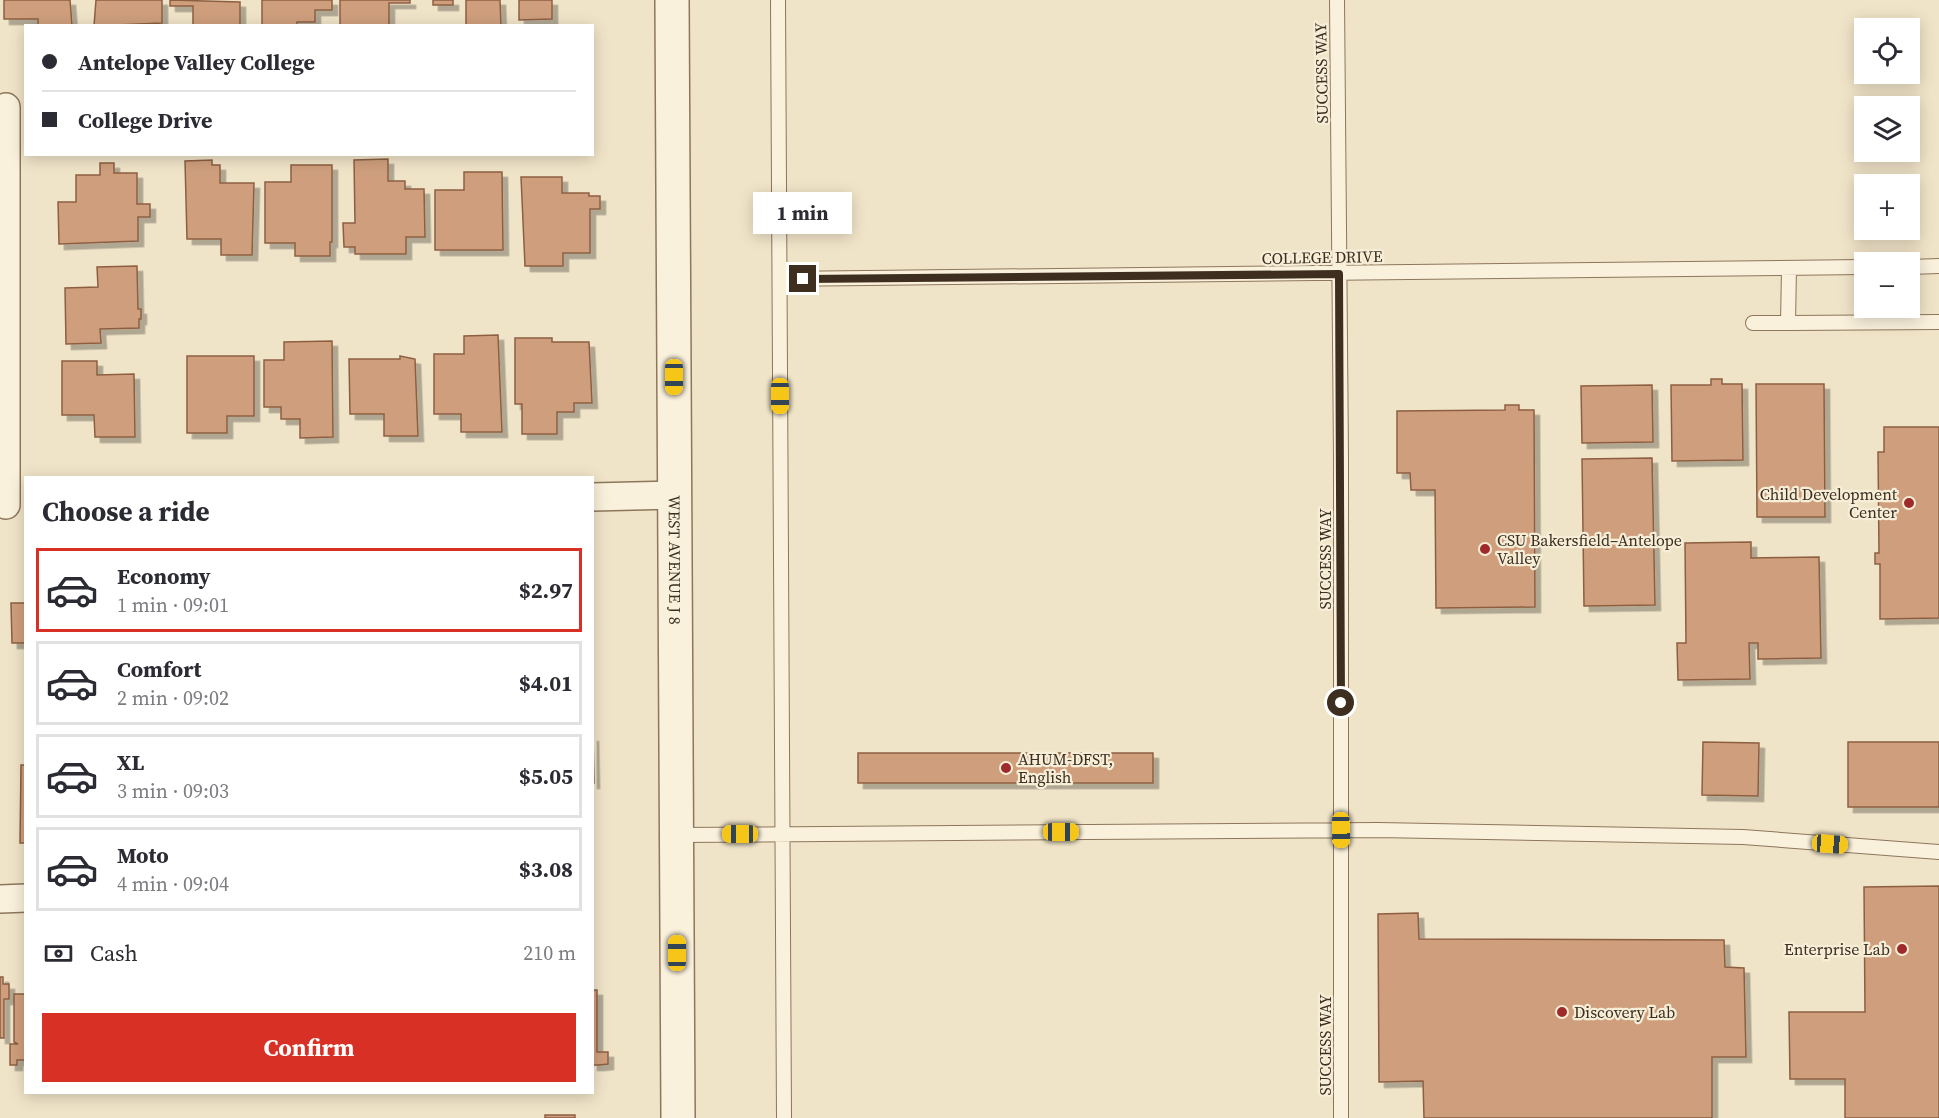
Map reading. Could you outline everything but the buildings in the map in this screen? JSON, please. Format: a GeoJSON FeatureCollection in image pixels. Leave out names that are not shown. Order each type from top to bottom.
{"type":"FeatureCollection","features":[{"type":"Feature","properties":{"kind":"street","name":"WEST AVENUE J 8"},"geometry":{"type":"LineString","coordinates":[[672,0],[678,1118]]}},
{"type":"Feature","properties":{"kind":"street"},"geometry":{"type":"LineString","coordinates":[[10,107],[11,505]]}},
{"type":"Feature","properties":{"kind":"street"},"geometry":{"type":"LineString","coordinates":[[594,497],[675,495]]}},
{"type":"Feature","properties":{"kind":"street"},"geometry":{"type":"LineString","coordinates":[[0,899],[24,898]]}},
{"type":"Feature","properties":{"kind":"lane"},"geometry":{"type":"LineString","coordinates":[[778,0],[784,1118]]}},
{"type":"Feature","properties":{"kind":"lane","name":"SUCCESS WAY"},"geometry":{"type":"LineString","coordinates":[[1337,0],[1341,1118]]}},
{"type":"Feature","properties":{"kind":"lane","name":"COLLEGE DRIVE"},"geometry":{"type":"LineString","coordinates":[[780,279],[1854,267]]}},
{"type":"Feature","properties":{"kind":"lane"},"geometry":{"type":"LineString","coordinates":[[1920,267],[1939,267]]}},
{"type":"Feature","properties":{"kind":"lane"},"geometry":{"type":"LineString","coordinates":[[1788,323],[1789,268]]}},
{"type":"Feature","properties":{"kind":"lane"},"geometry":{"type":"LineString","coordinates":[[1753,323],[1939,322]]}},
{"type":"Feature","properties":{"kind":"lane"},"geometry":{"type":"LineString","coordinates":[[677,835],[1341,830],[1743,837],[1939,852]]}},
{"type":"Feature","properties":{"kind":"place","name":"Child Development Center"},"geometry":{"type":"Point","coordinates":[1909,503]}},
{"type":"Feature","properties":{"kind":"place","name":"CSU Bakersfield–Antelope Valley"},"geometry":{"type":"Point","coordinates":[1485,549]}},
{"type":"Feature","properties":{"kind":"place","name":"AHUM-DFST, English"},"geometry":{"type":"Point","coordinates":[1006,768]}},
{"type":"Feature","properties":{"kind":"place","name":"Enterprise Lab"},"geometry":{"type":"Point","coordinates":[1902,949]}},
{"type":"Feature","properties":{"kind":"place","name":"Discovery Lab"},"geometry":{"type":"Point","coordinates":[1562,1012]}},
{"type":"Feature","properties":{"kind":"route"},"geometry":{"type":"LineString","coordinates":[[803,279],[1339,274],[1341,703]]}}]}
